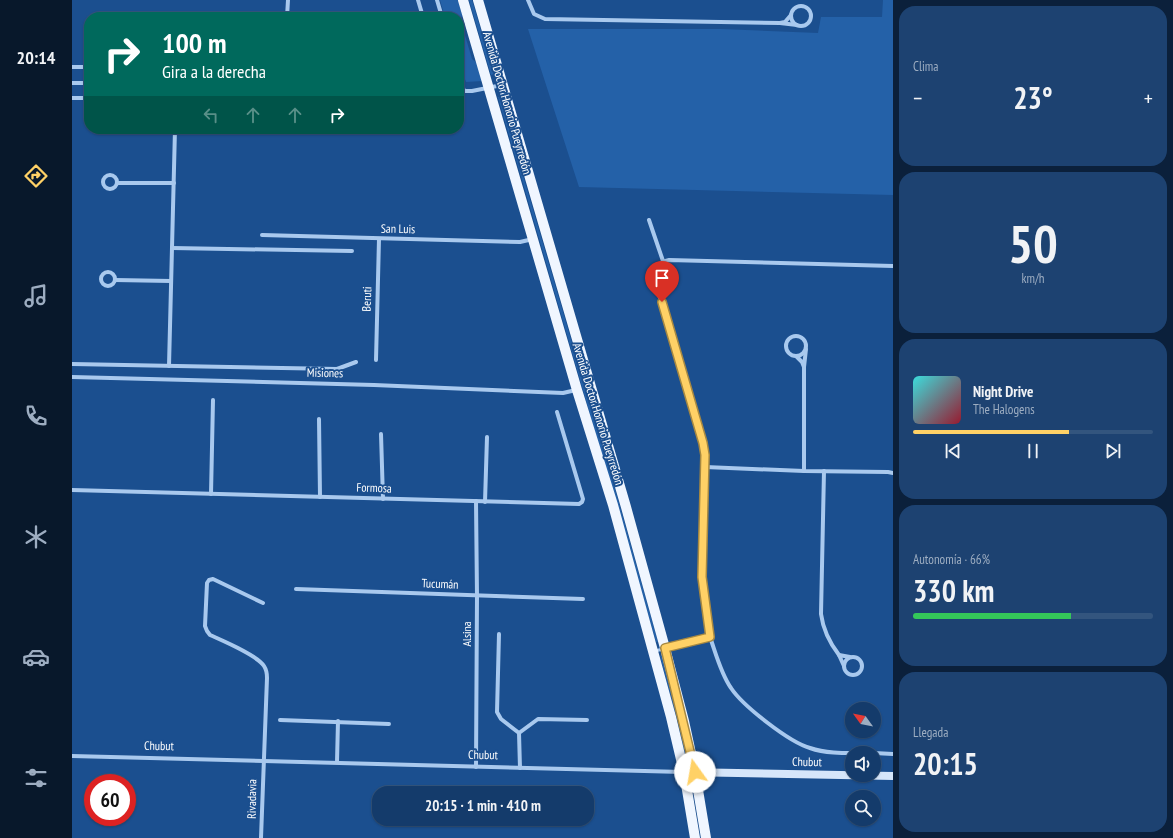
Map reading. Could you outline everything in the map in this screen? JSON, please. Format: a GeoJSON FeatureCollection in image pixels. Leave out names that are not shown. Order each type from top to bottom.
{"type":"FeatureCollection","features":[{"type":"Feature","properties":{"kind":"main road","name":"Avenida Doctor Honorio Pueyrredón"},"geometry":{"type":"LineString","coordinates":[[463,0],[577,390],[613,505],[671,717],[684,772],[695,838]]}},
{"type":"Feature","properties":{"kind":"main road","name":"Avenida Doctor Honorio Pueyrredón"},"geometry":{"type":"LineString","coordinates":[[478,0],[665,648],[695,772],[706,838]]}},
{"type":"Feature","properties":{"kind":"street"},"geometry":{"type":"LineString","coordinates":[[287,12],[288,0]]}},
{"type":"Feature","properties":{"kind":"street"},"geometry":{"type":"LineString","coordinates":[[418,0],[422,12]]}},
{"type":"Feature","properties":{"kind":"street"},"geometry":{"type":"LineString","coordinates":[[438,0],[441,12]]}},
{"type":"Feature","properties":{"kind":"street"},"geometry":{"type":"LineString","coordinates":[[528,0],[534,14],[545,19],[804,25],[809,21],[810,15],[808,9],[802,6],[796,8],[785,22],[780,24]]}},
{"type":"Feature","properties":{"kind":"street"},"geometry":{"type":"LineString","coordinates":[[791,15],[793,22],[798,25]]}},
{"type":"Feature","properties":{"kind":"street"},"geometry":{"type":"LineString","coordinates":[[72,67],[84,67]]}},
{"type":"Feature","properties":{"kind":"street"},"geometry":{"type":"LineString","coordinates":[[72,83],[84,83]]}},
{"type":"Feature","properties":{"kind":"street"},"geometry":{"type":"LineString","coordinates":[[464,92],[503,84]]}},
{"type":"Feature","properties":{"kind":"street"},"geometry":{"type":"LineString","coordinates":[[72,98],[84,98]]}},
{"type":"Feature","properties":{"kind":"street"},"geometry":{"type":"LineString","coordinates":[[169,366],[175,134]]}},
{"type":"Feature","properties":{"kind":"street"},"geometry":{"type":"LineString","coordinates":[[117,183],[174,183]]}},
{"type":"Feature","properties":{"kind":"street"},"geometry":{"type":"LineString","coordinates":[[649,220],[664,261]]}},
{"type":"Feature","properties":{"kind":"street","name":"San Luis"},"geometry":{"type":"LineString","coordinates":[[262,235],[520,242],[533,239]]}},
{"type":"Feature","properties":{"kind":"street","name":"Beruti"},"geometry":{"type":"LineString","coordinates":[[376,360],[379,239]]}},
{"type":"Feature","properties":{"kind":"street"},"geometry":{"type":"LineString","coordinates":[[172,248],[352,251]]}},
{"type":"Feature","properties":{"kind":"street"},"geometry":{"type":"LineString","coordinates":[[845,752],[829,752],[799,744],[745,704],[731,688],[725,678],[710,637],[702,577],[705,467],[703,443],[654,275],[656,268],[664,261],[735,261],[893,266]]}},
{"type":"Feature","properties":{"kind":"street"},"geometry":{"type":"LineString","coordinates":[[115,280],[171,281]]}},
{"type":"Feature","properties":{"kind":"street"},"geometry":{"type":"LineString","coordinates":[[804,367],[802,362],[790,353],[787,348],[788,342],[792,337],[801,337],[805,342],[806,348],[804,367],[804,471]]}},
{"type":"Feature","properties":{"kind":"street"},"geometry":{"type":"LineString","coordinates":[[796,356],[802,354],[806,348]]}},
{"type":"Feature","properties":{"kind":"street"},"geometry":{"type":"LineString","coordinates":[[72,364],[337,369],[356,362]]}},
{"type":"Feature","properties":{"kind":"street","name":"Misiones"},"geometry":{"type":"LineString","coordinates":[[72,377],[374,384],[563,393],[577,390]]}},
{"type":"Feature","properties":{"kind":"street"},"geometry":{"type":"LineString","coordinates":[[212,494],[213,400]]}},
{"type":"Feature","properties":{"kind":"street","name":"Formosa"},"geometry":{"type":"LineString","coordinates":[[72,490],[579,504],[583,499],[557,412]]}},
{"type":"Feature","properties":{"kind":"street"},"geometry":{"type":"LineString","coordinates":[[319,419],[320,497]]}},
{"type":"Feature","properties":{"kind":"street"},"geometry":{"type":"LineString","coordinates":[[381,434],[383,499]]}},
{"type":"Feature","properties":{"kind":"street"},"geometry":{"type":"LineString","coordinates":[[485,502],[487,438]]}},
{"type":"Feature","properties":{"kind":"street"},"geometry":{"type":"LineString","coordinates":[[705,467],[824,472],[893,473]]}},
{"type":"Feature","properties":{"kind":"street"},"geometry":{"type":"LineString","coordinates":[[824,472],[822,625],[839,655],[846,672],[851,675],[857,674],[861,670],[861,661],[856,658],[839,655]]}},
{"type":"Feature","properties":{"kind":"street","name":"Alsina"},"geometry":{"type":"LineString","coordinates":[[476,501],[476,767]]}},
{"type":"Feature","properties":{"kind":"street","name":"Rivadavia"},"geometry":{"type":"LineString","coordinates":[[261,838],[267,678],[266,670],[264,666],[255,658],[210,635],[207,631],[205,626],[207,583],[209,580],[213,579],[263,603]]}},
{"type":"Feature","properties":{"kind":"street","name":"Tucumán"},"geometry":{"type":"LineString","coordinates":[[296,588],[583,599]]}},
{"type":"Feature","properties":{"kind":"street"},"geometry":{"type":"LineString","coordinates":[[498,634],[497,712],[501,718],[519,733],[520,768]]}},
{"type":"Feature","properties":{"kind":"street"},"geometry":{"type":"LineString","coordinates":[[698,640],[710,637]]}},
{"type":"Feature","properties":{"kind":"street"},"geometry":{"type":"LineString","coordinates":[[844,666],[850,657]]}},
{"type":"Feature","properties":{"kind":"street"},"geometry":{"type":"LineString","coordinates":[[519,733],[538,719],[587,720]]}},
{"type":"Feature","properties":{"kind":"street"},"geometry":{"type":"LineString","coordinates":[[280,720],[389,724]]}},
{"type":"Feature","properties":{"kind":"street"},"geometry":{"type":"LineString","coordinates":[[337,762],[338,721]]}},
{"type":"Feature","properties":{"kind":"street"},"geometry":{"type":"LineString","coordinates":[[881,753],[893,754]]}},
{"type":"Feature","properties":{"kind":"street","name":"Chubut"},"geometry":{"type":"LineString","coordinates":[[72,756],[893,776]]}},
{"type":"Feature","properties":{"kind":"lane"},"geometry":{"type":"LineString","coordinates":[[653,651],[698,640]]}},
{"type":"Feature","properties":{"kind":"shaded area"},"geometry":{"type":"Polygon","coordinates":[[[440,0],[458,0],[461,12],[444,12],[440,0]]]}},
{"type":"Feature","properties":{"kind":"shaded area"},"geometry":{"type":"Polygon","coordinates":[[[469,0],[472,0],[494,74],[491,75],[469,0]]]}},
{"type":"Feature","properties":{"kind":"shaded area"},"geometry":{"type":"Polygon","coordinates":[[[883,0],[893,0],[893,195],[579,187],[528,29],[721,29],[818,33],[821,17],[882,17],[883,0]]]}},
{"type":"Feature","properties":{"kind":"shaded area"},"geometry":{"type":"Polygon","coordinates":[[[464,32],[472,59],[477,63],[482,81],[466,82],[464,77],[464,32]]]}},
{"type":"Feature","properties":{"kind":"shaded area"},"geometry":{"type":"Polygon","coordinates":[[[498,97],[500,97],[619,503],[658,642],[656,642],[498,97]]]}},
{"type":"Feature","properties":{"kind":"shaded area"},"geometry":{"type":"Polygon","coordinates":[[[662,655],[680,721],[688,762],[686,762],[678,723],[660,656],[662,655]]]}},
{"type":"Feature","properties":{"kind":"route"},"geometry":{"type":"LineString","coordinates":[[662,302],[703,443],[705,455],[702,577],[710,637],[665,648],[684,721],[695,772]]}}]}
